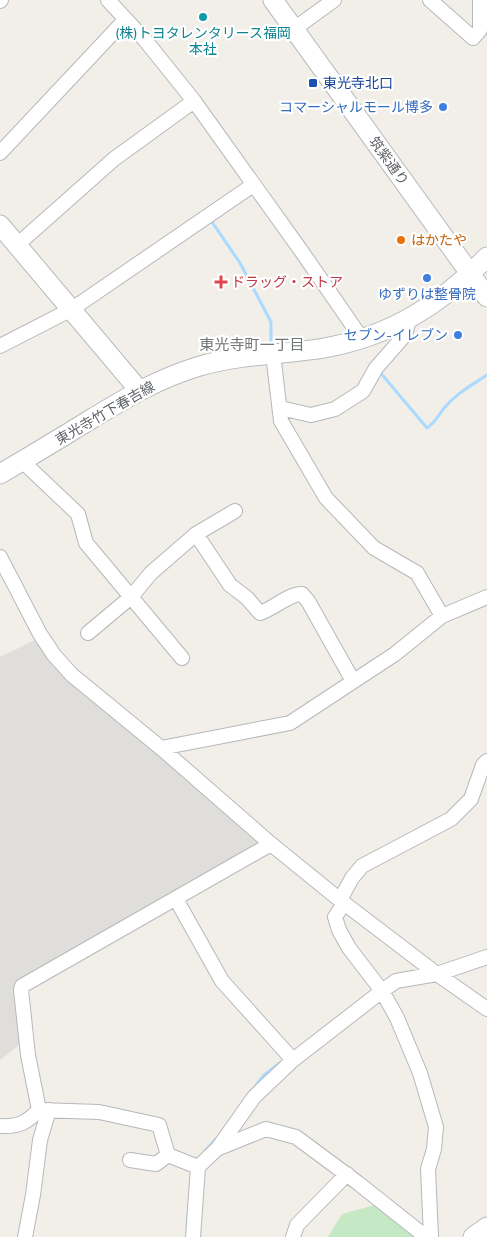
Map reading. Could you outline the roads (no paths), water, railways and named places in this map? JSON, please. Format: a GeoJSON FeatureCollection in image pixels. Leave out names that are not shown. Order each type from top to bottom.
{"type":"FeatureCollection","features":[{"type":"Feature","properties":{"kind":"street"},"geometry":{"type":"LineString","coordinates":[[108,0],[194,101],[362,339]]}},
{"type":"Feature","properties":{"kind":"street","name":"筑紫通り"},"geometry":{"type":"LineString","coordinates":[[273,0],[487,297]]}},
{"type":"Feature","properties":{"kind":"street"},"geometry":{"type":"LineString","coordinates":[[294,29],[334,0]]}},
{"type":"Feature","properties":{"kind":"street"},"geometry":{"type":"LineString","coordinates":[[430,0],[473,38],[480,30],[480,0]]}},
{"type":"Feature","properties":{"kind":"street"},"geometry":{"type":"LineString","coordinates":[[0,153],[125,20]]}},
{"type":"Feature","properties":{"kind":"street"},"geometry":{"type":"LineString","coordinates":[[139,390],[72,309],[6,236],[194,101]]}},
{"type":"Feature","properties":{"kind":"street"},"geometry":{"type":"LineString","coordinates":[[0,346],[72,309],[253,185]]}},
{"type":"Feature","properties":{"kind":"street","name":"東光寺竹下春吉線"},"geometry":{"type":"LineString","coordinates":[[0,474],[139,390],[200,366],[237,358],[324,348],[362,339],[409,320],[470,274],[487,257]]}},
{"type":"Feature","properties":{"kind":"street"},"geometry":{"type":"LineString","coordinates":[[280,408],[311,415],[335,409],[363,391],[376,368],[405,335],[409,320]]}},
{"type":"Feature","properties":{"kind":"street"},"geometry":{"type":"LineString","coordinates":[[273,354],[281,421],[326,498],[374,548],[417,573],[442,616]]}},
{"type":"Feature","properties":{"kind":"street"},"geometry":{"type":"LineString","coordinates":[[22,461],[78,514],[86,542],[182,658]]}},
{"type":"Feature","properties":{"kind":"street"},"geometry":{"type":"LineString","coordinates":[[88,633],[131,597],[151,573],[196,534],[235,511]]}},
{"type":"Feature","properties":{"kind":"street"},"geometry":{"type":"LineString","coordinates":[[196,534],[230,585],[247,598],[260,614],[296,594],[302,594],[308,600],[353,681]]}},
{"type":"Feature","properties":{"kind":"street"},"geometry":{"type":"LineString","coordinates":[[0,557],[40,634],[54,656],[72,675],[161,748],[270,844],[342,902],[437,974],[487,1009]]}},
{"type":"Feature","properties":{"kind":"street"},"geometry":{"type":"LineString","coordinates":[[161,748],[290,722],[395,654],[442,616],[487,597]]}},
{"type":"Feature","properties":{"kind":"street"},"geometry":{"type":"LineString","coordinates":[[431,1237],[428,1170],[434,1149],[436,1127],[420,1073],[397,1018],[382,991],[349,948],[339,930],[335,917],[352,878],[362,866],[451,819],[471,799],[483,766],[487,761]]}},
{"type":"Feature","properties":{"kind":"street"},"geometry":{"type":"LineString","coordinates":[[25,1237],[33,1195],[44,1110],[28,1055],[21,988],[26,983],[270,844]]}},
{"type":"Feature","properties":{"kind":"street"},"geometry":{"type":"LineString","coordinates":[[176,899],[222,981],[293,1060]]}},
{"type":"Feature","properties":{"kind":"street"},"geometry":{"type":"LineString","coordinates":[[193,1237],[198,1167],[218,1148],[254,1097],[293,1060],[396,981],[437,974],[487,957]]}},
{"type":"Feature","properties":{"kind":"street"},"geometry":{"type":"LineString","coordinates":[[0,1126],[18,1126],[44,1110],[99,1112],[159,1125],[168,1155]]}},
{"type":"Feature","properties":{"kind":"street"},"geometry":{"type":"LineString","coordinates":[[218,1148],[266,1129],[296,1137],[347,1174],[426,1237]]}},
{"type":"Feature","properties":{"kind":"street"},"geometry":{"type":"LineString","coordinates":[[130,1160],[156,1164],[168,1155]]}},
{"type":"Feature","properties":{"kind":"street"},"geometry":{"type":"LineString","coordinates":[[168,1155],[198,1167]]}},
{"type":"Feature","properties":{"kind":"street"},"geometry":{"type":"LineString","coordinates":[[293,1237],[297,1225],[347,1174]]}},
{"type":"Feature","properties":{"kind":"street"},"geometry":{"type":"LineString","coordinates":[[473,1237],[487,1227]]}},
{"type":"Feature","properties":{"kind":"waterway"},"geometry":{"type":"LineString","coordinates":[[210,219],[240,263],[271,322],[271,349]]}},
{"type":"Feature","properties":{"kind":"waterway"},"geometry":{"type":"LineString","coordinates":[[379,371],[427,428],[455,398],[487,375]]}},
{"type":"Feature","properties":{"kind":"waterway"},"geometry":{"type":"LineString","coordinates":[[254,1088],[264,1075],[280,1063]]}},
{"type":"Feature","properties":{"kind":"waterway"},"geometry":{"type":"LineString","coordinates":[[205,1151],[216,1139]]}},
{"type":"Feature","properties":{"kind":"waterway"},"geometry":{"type":"LineString","coordinates":[[187,1226],[189,1205]]}},
{"type":"Feature","properties":{"kind":"place","name":"(株)トヨタレンタリース福岡 本社"},"geometry":{"type":"Point","coordinates":[203,17]}},
{"type":"Feature","properties":{"kind":"place","name":"東光寺北口"},"geometry":{"type":"Point","coordinates":[313,83]}},
{"type":"Feature","properties":{"kind":"place","name":"コマーシャルモール博多"},"geometry":{"type":"Point","coordinates":[443,107]}},
{"type":"Feature","properties":{"kind":"place","name":"はかたや"},"geometry":{"type":"Point","coordinates":[401,240]}},
{"type":"Feature","properties":{"kind":"place","name":"ゆずりは整骨院"},"geometry":{"type":"Point","coordinates":[427,278]}},
{"type":"Feature","properties":{"kind":"place","name":"ドラッグ・ストア"},"geometry":{"type":"Point","coordinates":[221,282]}},
{"type":"Feature","properties":{"kind":"place","name":"セブン-イレブン"},"geometry":{"type":"Point","coordinates":[458,335]}},
{"type":"Feature","properties":{"kind":"district","name":"東光寺町一丁目"},"geometry":{"type":"Point","coordinates":[252,344]}}]}
